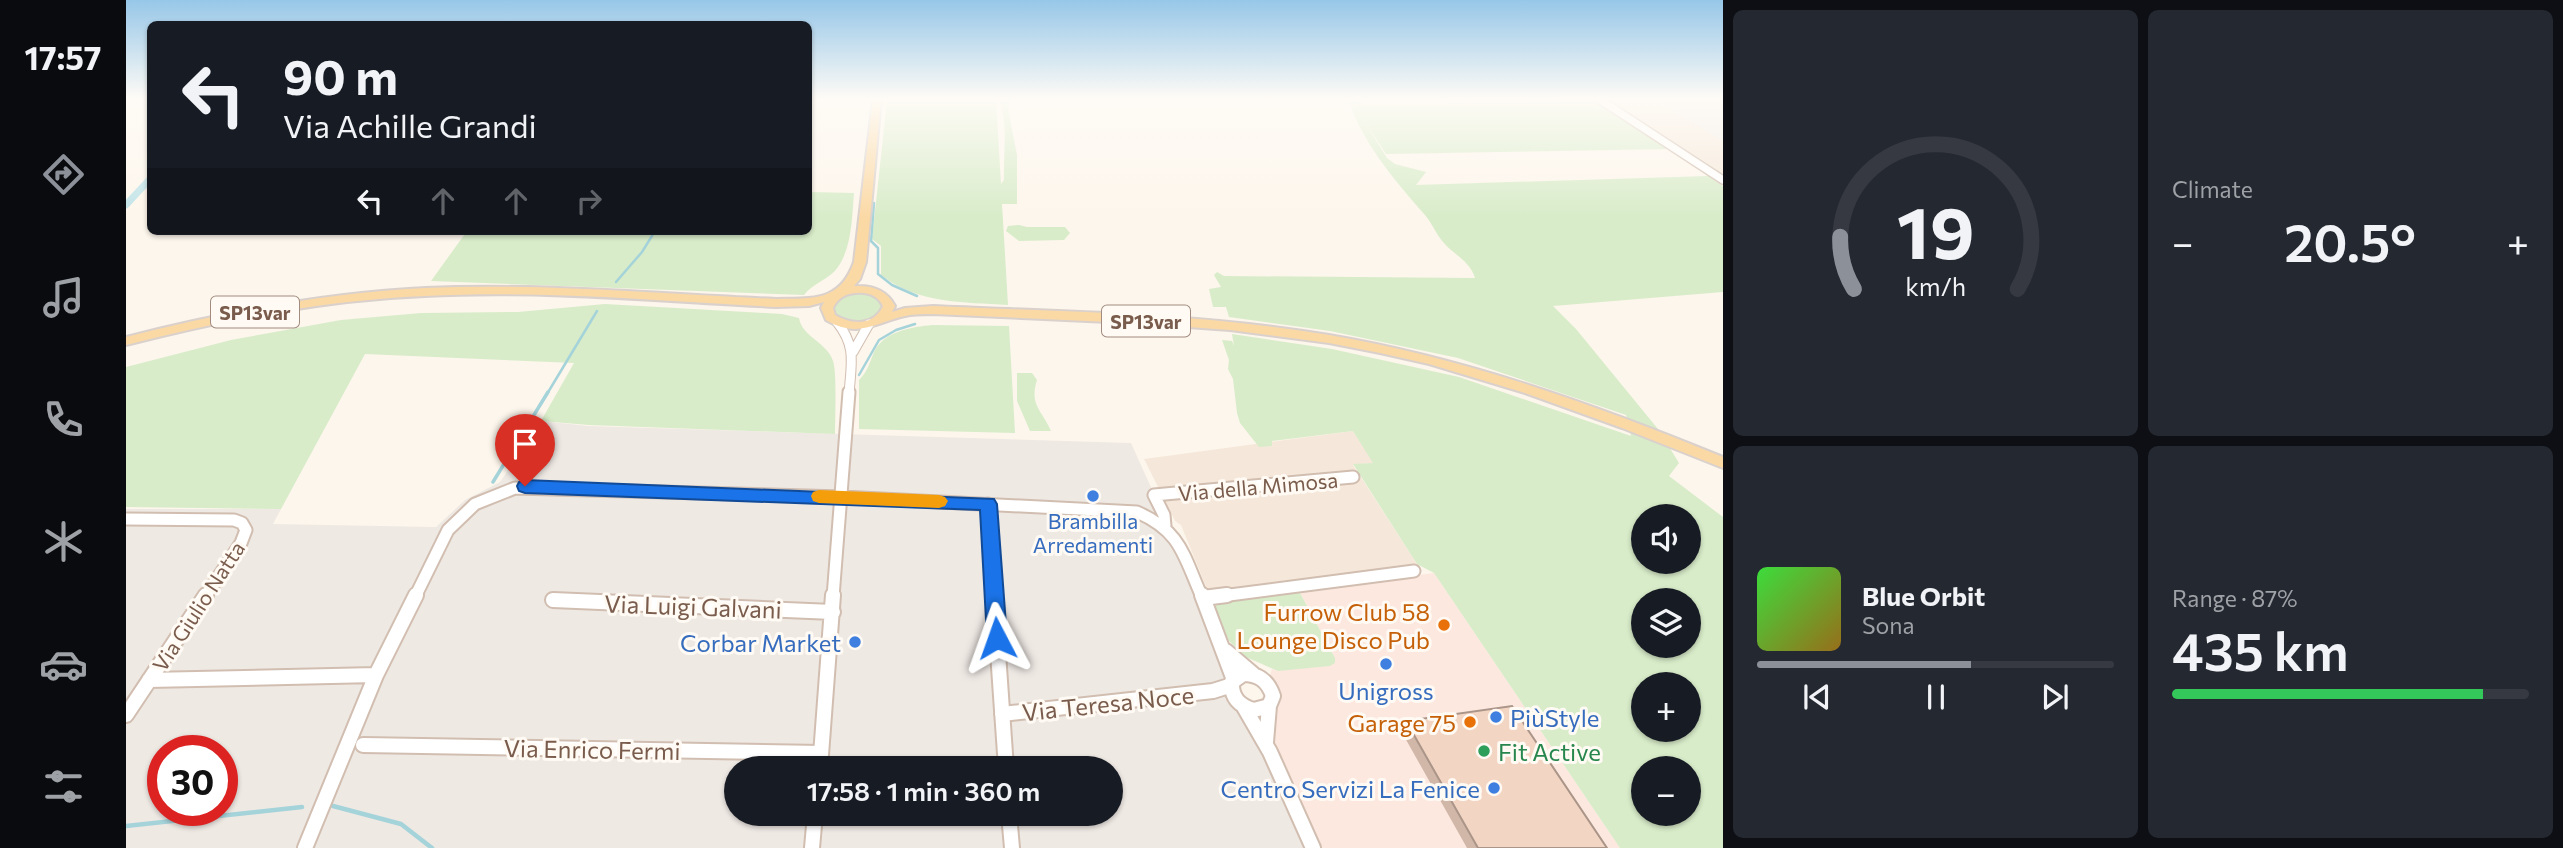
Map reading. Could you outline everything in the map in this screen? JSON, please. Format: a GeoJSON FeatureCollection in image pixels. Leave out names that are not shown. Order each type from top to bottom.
{"type":"FeatureCollection","features":[{"type":"Feature","properties":{"kind":"main road"},"geometry":{"type":"LineString","coordinates":[[833,320],[827,306],[853,280],[860,262],[873,139]]}},
{"type":"Feature","properties":{"kind":"main road"},"geometry":{"type":"LineString","coordinates":[[860,262],[865,281],[882,296],[888,309],[875,322]]}},
{"type":"Feature","properties":{"kind":"main road","name":"SP13var"},"geometry":{"type":"LineString","coordinates":[[126,341],[274,309],[410,293],[502,292],[776,303],[806,302],[862,289],[933,310]]}},
{"type":"Feature","properties":{"kind":"main road","name":"SP13var"},"geometry":{"type":"LineString","coordinates":[[776,303],[806,308],[852,326],[905,312],[933,310],[1232,326],[1369,347],[1460,369],[1548,396],[1617,420],[1723,463]]}},
{"type":"Feature","properties":{"kind":"street"},"geometry":{"type":"LineString","coordinates":[[1660,139],[1723,180]]}},
{"type":"Feature","properties":{"kind":"street"},"geometry":{"type":"LineString","coordinates":[[820,756],[843,497],[852,355],[849,337],[833,320]]}},
{"type":"Feature","properties":{"kind":"street"},"geometry":{"type":"LineString","coordinates":[[852,355],[861,335],[875,322]]}},
{"type":"Feature","properties":{"kind":"street","name":"Via della Mimosa"},"geometry":{"type":"LineString","coordinates":[[1165,526],[1164,515],[1154,495],[1353,477]]}},
{"type":"Feature","properties":{"kind":"street"},"geometry":{"type":"LineString","coordinates":[[305,848],[376,675],[448,530],[461,515],[480,501],[502,491],[525,486],[843,497],[1130,511],[1147,515],[1165,526],[1179,546],[1223,646],[1233,682],[1232,693],[1269,752],[1313,848]]}},
{"type":"Feature","properties":{"kind":"street"},"geometry":{"type":"LineString","coordinates":[[988,504],[1005,756]]}},
{"type":"Feature","properties":{"kind":"street","name":"Via Giulio Natta"},"geometry":{"type":"LineString","coordinates":[[126,519],[233,520],[242,523],[246,530],[241,543],[126,715]]}},
{"type":"Feature","properties":{"kind":"street"},"geometry":{"type":"LineString","coordinates":[[1203,598],[1414,571]]}},
{"type":"Feature","properties":{"kind":"street","name":"Via Luigi Galvani"},"geometry":{"type":"LineString","coordinates":[[553,600],[833,612]]}},
{"type":"Feature","properties":{"kind":"street"},"geometry":{"type":"LineString","coordinates":[[1223,646],[1271,688],[1273,699],[1269,706],[1266,735],[1269,752]]}},
{"type":"Feature","properties":{"kind":"street"},"geometry":{"type":"LineString","coordinates":[[1233,682],[1243,674],[1253,674]]}},
{"type":"Feature","properties":{"kind":"street"},"geometry":{"type":"LineString","coordinates":[[149,680],[376,675]]}},
{"type":"Feature","properties":{"kind":"street","name":"Via Teresa Noce"},"geometry":{"type":"LineString","coordinates":[[1002,714],[1213,691],[1233,682]]}},
{"type":"Feature","properties":{"kind":"street"},"geometry":{"type":"LineString","coordinates":[[1213,691],[1258,711],[1269,706]]}},
{"type":"Feature","properties":{"kind":"street","name":"Via Enrico Fermi"},"geometry":{"type":"LineString","coordinates":[[363,745],[724,758]]}},
{"type":"Feature","properties":{"kind":"street"},"geometry":{"type":"LineString","coordinates":[[812,848],[814,826]]}},
{"type":"Feature","properties":{"kind":"street"},"geometry":{"type":"LineString","coordinates":[[1010,826],[1012,848]]}},
{"type":"Feature","properties":{"kind":"shaded area"},"geometry":{"type":"Polygon","coordinates":[[[1664,139],[1719,139],[1723,141],[1723,177],[1664,139]]]}},
{"type":"Feature","properties":{"kind":"shaded area"},"geometry":{"type":"Polygon","coordinates":[[[542,421],[588,426],[1131,443],[1201,598],[1230,679],[1309,848],[126,848],[126,509],[281,509],[273,524],[436,527],[465,500],[500,482],[542,421]]]}},
{"type":"Feature","properties":{"kind":"shaded area"},"geometry":{"type":"Polygon","coordinates":[[[1353,431],[1374,463],[1353,465],[1417,564],[1209,594],[1181,525],[1175,521],[1144,459],[1353,431]]]}},
{"type":"Feature","properties":{"kind":"shaded area"},"geometry":{"type":"Polygon","coordinates":[[[1434,573],[1620,848],[1316,848],[1271,751],[1268,680],[1272,669],[1278,671],[1335,658],[1299,591],[1434,573]]]}},
{"type":"Feature","properties":{"kind":"green space"},"geometry":{"type":"Polygon","coordinates":[[[883,139],[998,139],[1001,184],[1004,180],[1004,139],[1014,139],[1017,155],[1017,204],[1002,204],[1008,305],[942,300],[910,292],[881,275],[881,246],[872,239],[883,139]]]}},
{"type":"Feature","properties":{"kind":"green space"},"geometry":{"type":"Polygon","coordinates":[[[1367,139],[1375,139],[1387,158],[1395,164],[1426,172],[1416,185],[1708,176],[1723,186],[1723,292],[1553,306],[1576,329],[1658,429],[1679,463],[1669,476],[1723,517],[1723,848],[1620,848],[1434,573],[1417,564],[1353,464],[1373,463],[1353,431],[1272,441],[1272,446],[1259,447],[1240,423],[1233,379],[1228,369],[1229,360],[1222,340],[1232,341],[1234,346],[1232,334],[1332,349],[1459,377],[1631,436],[1626,415],[1458,358],[1330,331],[1229,317],[1226,307],[1213,307],[1209,289],[1221,287],[1214,275],[1217,272],[1224,276],[1475,278],[1466,263],[1443,242],[1367,139]]]}},
{"type":"Feature","properties":{"kind":"green space"},"geometry":{"type":"Polygon","coordinates":[[[1376,139],[1652,139],[1668,149],[1386,154],[1376,139]]]}},
{"type":"Feature","properties":{"kind":"green space"},"geometry":{"type":"Polygon","coordinates":[[[812,192],[854,193],[850,231],[843,259],[835,271],[804,295],[431,281],[464,235],[812,235],[812,192]]]}},
{"type":"Feature","properties":{"kind":"green space"},"geometry":{"type":"Polygon","coordinates":[[[1008,226],[1065,227],[1070,233],[1064,240],[1019,241],[1006,231],[1008,226]]]}},
{"type":"Feature","properties":{"kind":"green space"},"geometry":{"type":"Polygon","coordinates":[[[855,292],[878,297],[884,305],[878,317],[855,322],[834,315],[832,305],[845,294],[855,292]]]}},
{"type":"Feature","properties":{"kind":"green space"},"geometry":{"type":"Polygon","coordinates":[[[605,304],[782,314],[799,318],[801,325],[826,349],[833,361],[835,434],[541,421],[574,363],[365,354],[281,509],[126,507],[126,367],[231,340],[341,320],[421,313],[518,312],[605,304]]]}},
{"type":"Feature","properties":{"kind":"green space"},"geometry":{"type":"Polygon","coordinates":[[[932,325],[1009,326],[1015,433],[859,429],[859,380],[874,352],[884,339],[899,331],[932,325]]]}},
{"type":"Feature","properties":{"kind":"green space"},"geometry":{"type":"Polygon","coordinates":[[[1017,373],[1032,373],[1037,380],[1036,402],[1051,431],[1030,431],[1017,401],[1017,373]]]}},
{"type":"Feature","properties":{"kind":"green space"},"geometry":{"type":"Polygon","coordinates":[[[1299,591],[1335,658],[1335,663],[1330,666],[1278,671],[1246,657],[1229,641],[1214,607],[1219,601],[1299,591]]]}},
{"type":"Feature","properties":{"kind":"building","name":"Centro Servizi La Fenice"},"geometry":{"type":"Polygon","coordinates":[[[1512,706],[1607,848],[1478,848],[1406,721],[1512,706]]]}},
{"type":"Feature","properties":{"kind":"waterway"},"geometry":{"type":"LineString","coordinates":[[126,205],[147,182]]}},
{"type":"Feature","properties":{"kind":"waterway"},"geometry":{"type":"LineString","coordinates":[[874,203],[871,241],[878,248],[878,274],[892,285],[917,296]]}},
{"type":"Feature","properties":{"kind":"waterway"},"geometry":{"type":"LineString","coordinates":[[616,282],[642,252],[653,235]]}},
{"type":"Feature","properties":{"kind":"waterway"},"geometry":{"type":"LineString","coordinates":[[547,394],[597,311]]}},
{"type":"Feature","properties":{"kind":"waterway"},"geometry":{"type":"LineString","coordinates":[[859,375],[879,340],[896,330],[915,324]]}},
{"type":"Feature","properties":{"kind":"waterway"},"geometry":{"type":"LineString","coordinates":[[493,482],[548,392]]}},
{"type":"Feature","properties":{"kind":"waterway"},"geometry":{"type":"LineString","coordinates":[[333,806],[401,824],[432,848]]}},
{"type":"Feature","properties":{"kind":"waterway"},"geometry":{"type":"LineString","coordinates":[[126,826],[302,807]]}},
{"type":"Feature","properties":{"kind":"slow traffic"},"geometry":{"type":"LineString","coordinates":[[819,496],[939,501]]}},
{"type":"Feature","properties":{"kind":"place","name":"Brambilla Arredamenti"},"geometry":{"type":"Point","coordinates":[1093,496]}},
{"type":"Feature","properties":{"kind":"place","name":"Furrow Club 58 Lounge Disco Pub"},"geometry":{"type":"Point","coordinates":[1444,625]}},
{"type":"Feature","properties":{"kind":"place","name":"Corbar Market"},"geometry":{"type":"Point","coordinates":[855,642]}},
{"type":"Feature","properties":{"kind":"place","name":"Unigross"},"geometry":{"type":"Point","coordinates":[1386,664]}},
{"type":"Feature","properties":{"kind":"place","name":"PiùStyle"},"geometry":{"type":"Point","coordinates":[1496,717]}},
{"type":"Feature","properties":{"kind":"place","name":"Garage 75"},"geometry":{"type":"Point","coordinates":[1470,722]}},
{"type":"Feature","properties":{"kind":"place","name":"Fit Active"},"geometry":{"type":"Point","coordinates":[1484,751]}},
{"type":"Feature","properties":{"kind":"place","name":"Centro Servizi La Fenice"},"geometry":{"type":"Point","coordinates":[1494,788]}},
{"type":"Feature","properties":{"kind":"route"},"geometry":{"type":"LineString","coordinates":[[525,486],[988,504],[997,638]]}}]}
